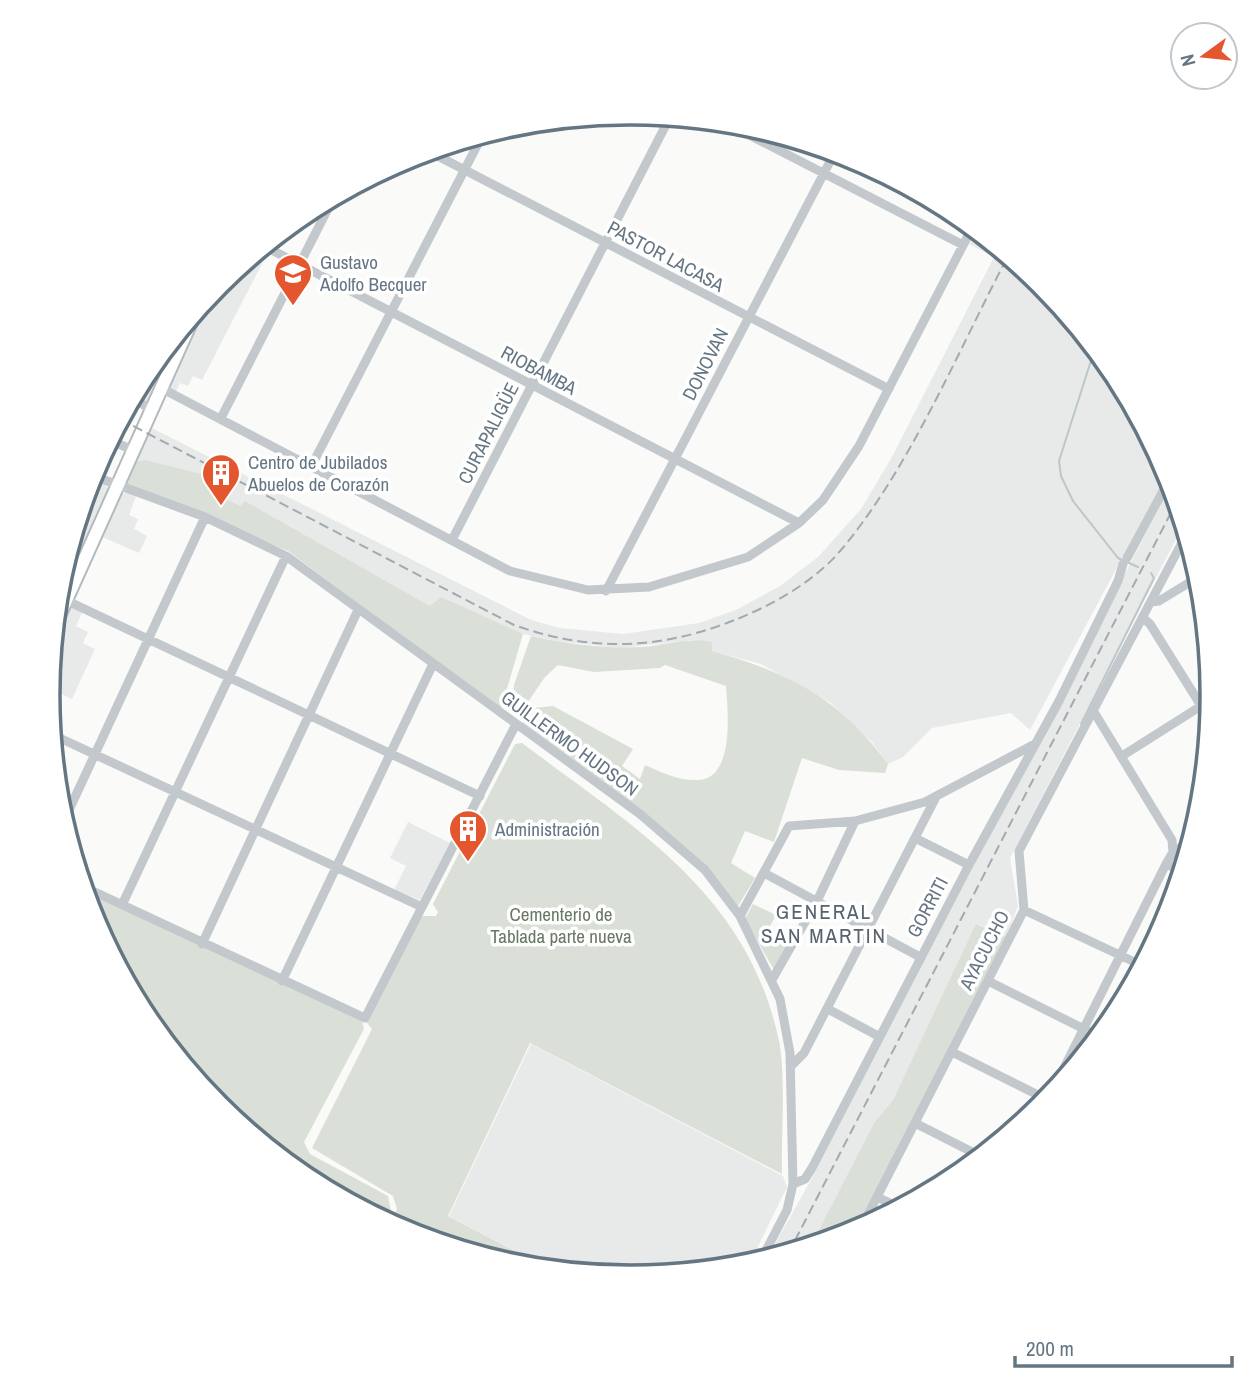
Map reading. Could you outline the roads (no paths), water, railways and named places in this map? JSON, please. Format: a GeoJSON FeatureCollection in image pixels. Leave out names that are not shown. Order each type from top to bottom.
{"type":"FeatureCollection","features":[{"type":"Feature","properties":{"kind":"main road"},"geometry":{"type":"LineString","coordinates":[[71,581],[119,486],[161,388],[169,360]]}},
{"type":"Feature","properties":{"kind":"street","name":"CURAPALIGÜE"},"geometry":{"type":"LineString","coordinates":[[452,540],[665,126]]}},
{"type":"Feature","properties":{"kind":"street"},"geometry":{"type":"LineString","coordinates":[[757,140],[963,245]]}},
{"type":"Feature","properties":{"kind":"street"},"geometry":{"type":"LineString","coordinates":[[312,466],[477,146]]}},
{"type":"Feature","properties":{"kind":"street","name":"PASTOR LACASA"},"geometry":{"type":"LineString","coordinates":[[440,157],[748,319],[889,389]]}},
{"type":"Feature","properties":{"kind":"street","name":"DONOVAN"},"geometry":{"type":"LineString","coordinates":[[606,591],[830,161]]}},
{"type":"Feature","properties":{"kind":"street"},"geometry":{"type":"LineString","coordinates":[[221,418],[326,213]]}},
{"type":"Feature","properties":{"kind":"street"},"geometry":{"type":"LineString","coordinates":[[161,388],[524,576],[587,590],[606,591],[674,582],[740,560],[799,523],[838,481],[968,236]]}},
{"type":"Feature","properties":{"kind":"street","name":"RIOBAMBA"},"geometry":{"type":"LineString","coordinates":[[273,251],[799,523]]}},
{"type":"Feature","properties":{"kind":"street"},"geometry":{"type":"LineString","coordinates":[[140,404],[151,410]]}},
{"type":"Feature","properties":{"kind":"street"},"geometry":{"type":"LineString","coordinates":[[118,443],[133,450]]}},
{"type":"Feature","properties":{"kind":"street","name":"GUILLERMO HUDSON"},"geometry":{"type":"LineString","coordinates":[[102,479],[205,517],[286,556],[515,726],[640,814],[705,870],[740,916],[773,978],[785,1019],[790,1066],[793,1184]]}},
{"type":"Feature","properties":{"kind":"street","name":"GORRITI"},"geometry":{"type":"LineString","coordinates":[[766,1249],[787,1210],[793,1184],[805,1179],[812,1168],[920,957],[1065,689],[1125,561],[1163,492]]}},
{"type":"Feature","properties":{"kind":"street"},"geometry":{"type":"LineString","coordinates":[[70,808],[205,517]]}},
{"type":"Feature","properties":{"kind":"street","name":"AYACUCHO"},"geometry":{"type":"LineString","coordinates":[[868,1213],[1024,910],[1019,851],[1180,546]]}},
{"type":"Feature","properties":{"kind":"street"},"geometry":{"type":"LineString","coordinates":[[122,905],[286,556]]}},
{"type":"Feature","properties":{"kind":"street"},"geometry":{"type":"LineString","coordinates":[[1151,602],[1158,601],[1190,582]]}},
{"type":"Feature","properties":{"kind":"street"},"geometry":{"type":"LineString","coordinates":[[67,601],[480,796]]}},
{"type":"Feature","properties":{"kind":"street"},"geometry":{"type":"LineString","coordinates":[[202,944],[358,610]]}},
{"type":"Feature","properties":{"kind":"street"},"geometry":{"type":"LineString","coordinates":[[1143,618],[1150,624],[1200,702]]}},
{"type":"Feature","properties":{"kind":"street"},"geometry":{"type":"LineString","coordinates":[[282,981],[433,664]]}},
{"type":"Feature","properties":{"kind":"street"},"geometry":{"type":"LineString","coordinates":[[1122,756],[1200,706]]}},
{"type":"Feature","properties":{"kind":"street"},"geometry":{"type":"LineString","coordinates":[[1067,1063],[1173,852],[1172,840],[1094,712]]}},
{"type":"Feature","properties":{"kind":"street"},"geometry":{"type":"LineString","coordinates":[[95,892],[365,1018],[515,726]]}},
{"type":"Feature","properties":{"kind":"street"},"geometry":{"type":"LineString","coordinates":[[61,739],[422,907]]}},
{"type":"Feature","properties":{"kind":"street"},"geometry":{"type":"LineString","coordinates":[[740,916],[786,829],[793,825],[855,821],[936,797],[1035,744]]}},
{"type":"Feature","properties":{"kind":"street"},"geometry":{"type":"LineString","coordinates":[[790,1066],[804,1053],[828,1009],[936,797]]}},
{"type":"Feature","properties":{"kind":"street"},"geometry":{"type":"LineString","coordinates":[[773,978],[817,901],[855,821]]}},
{"type":"Feature","properties":{"kind":"street"},"geometry":{"type":"LineString","coordinates":[[915,838],[969,865]]}},
{"type":"Feature","properties":{"kind":"street"},"geometry":{"type":"LineString","coordinates":[[1173,852],[1179,848]]}},
{"type":"Feature","properties":{"kind":"street"},"geometry":{"type":"LineString","coordinates":[[1167,864],[1174,867]]}},
{"type":"Feature","properties":{"kind":"street"},"geometry":{"type":"LineString","coordinates":[[764,873],[920,957]]}},
{"type":"Feature","properties":{"kind":"street"},"geometry":{"type":"LineString","coordinates":[[1024,910],[1134,963]]}},
{"type":"Feature","properties":{"kind":"street"},"geometry":{"type":"LineString","coordinates":[[988,981],[1091,1032]]}},
{"type":"Feature","properties":{"kind":"street"},"geometry":{"type":"LineString","coordinates":[[828,1009],[880,1037]]}},
{"type":"Feature","properties":{"kind":"street"},"geometry":{"type":"LineString","coordinates":[[952,1052],[1037,1095]]}},
{"type":"Feature","properties":{"kind":"street"},"geometry":{"type":"LineString","coordinates":[[915,1123],[972,1152]]}},
{"type":"Feature","properties":{"kind":"street"},"geometry":{"type":"LineString","coordinates":[[877,1196],[890,1203]]}},
{"type":"Feature","properties":{"kind":"waterway"},"geometry":{"type":"LineString","coordinates":[[1091,360],[1059,461],[1061,476],[1073,501],[1118,558],[1138,567]]}},
{"type":"Feature","properties":{"kind":"waterway"},"geometry":{"type":"LineString","coordinates":[[1081,724],[1154,578],[1151,573]]}},
{"type":"Feature","properties":{"kind":"railway"},"geometry":{"type":"LineString","coordinates":[[129,424],[514,625],[546,635],[608,644],[669,639],[699,632],[760,609],[793,591],[833,559],[866,518],[911,446],[1004,265]]}},
{"type":"Feature","properties":{"kind":"railway"},"geometry":{"type":"LineString","coordinates":[[794,1242],[1170,514]]}},
{"type":"Feature","properties":{"kind":"place","name":"Gustavo Adolfo Becquer"},"geometry":{"type":"Point","coordinates":[293,307]}},
{"type":"Feature","properties":{"kind":"place","name":"Centro de Jubilados Abuelos de Corazón"},"geometry":{"type":"Point","coordinates":[221,507]}},
{"type":"Feature","properties":{"kind":"place","name":"Administración"},"geometry":{"type":"Point","coordinates":[468,863]}},
{"type":"Feature","properties":{"kind":"district","name":"GENERAL SAN MARTIN"},"geometry":{"type":"Point","coordinates":[824,924]}},
{"type":"Feature","properties":{"kind":"park label","name":"Cementerio de Tablada parte nueva"},"geometry":{"type":"Point","coordinates":[561,925]}}]}
